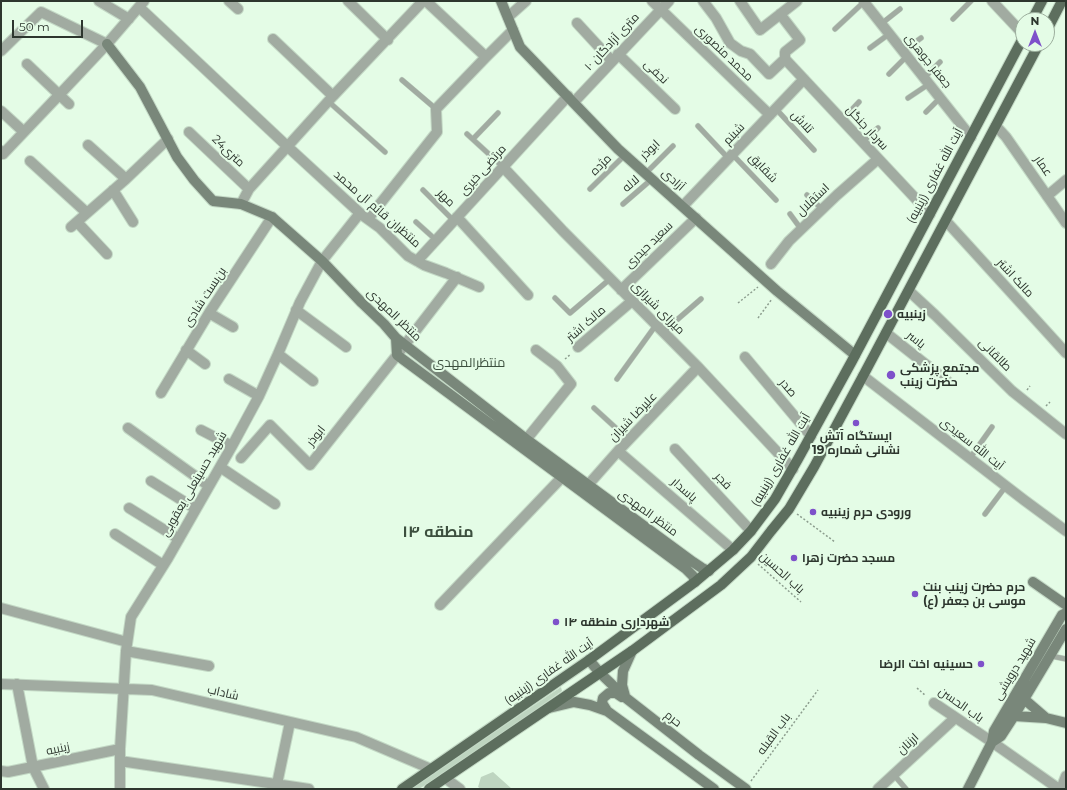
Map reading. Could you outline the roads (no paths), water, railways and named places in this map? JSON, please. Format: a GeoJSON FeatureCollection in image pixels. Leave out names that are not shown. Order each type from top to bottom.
{"type":"FeatureCollection","features":[{"type":"Feature","properties":{"kind":"main road"},"geometry":{"type":"LineString","coordinates":[[1036,12],[1042,1]]}},
{"type":"Feature","properties":{"kind":"main road"},"geometry":{"type":"LineString","coordinates":[[1055,15],[1062,1]]}},
{"type":"Feature","properties":{"kind":"main road","name":"آیت الله غفاری (زینبیه)"},"geometry":{"type":"LineString","coordinates":[[402,789],[589,660],[695,582],[733,550],[751,531],[775,499],[811,436],[1016,52]]}},
{"type":"Feature","properties":{"kind":"main road"},"geometry":{"type":"LineString","coordinates":[[429,789],[632,651],[721,585],[751,557],[789,509],[814,467],[1036,52]]}},
{"type":"Feature","properties":{"kind":"main road"},"geometry":{"type":"LineString","coordinates":[[904,264],[919,272]]}},
{"type":"Feature","properties":{"kind":"main road"},"geometry":{"type":"LineString","coordinates":[[889,291],[907,295]]}},
{"type":"Feature","properties":{"kind":"street"},"geometry":{"type":"LineString","coordinates":[[99,1],[129,19]]}},
{"type":"Feature","properties":{"kind":"street"},"geometry":{"type":"LineString","coordinates":[[228,1],[238,9]]}},
{"type":"Feature","properties":{"kind":"street"},"geometry":{"type":"LineString","coordinates":[[348,1],[388,40]]}},
{"type":"Feature","properties":{"kind":"street"},"geometry":{"type":"LineString","coordinates":[[242,204],[250,190],[331,99],[425,1],[486,57]]}},
{"type":"Feature","properties":{"kind":"street","name":"آزادی"},"geometry":{"type":"LineString","coordinates":[[501,1],[520,47],[625,155],[777,291],[855,355]]}},
{"type":"Feature","properties":{"kind":"street"},"geometry":{"type":"LineString","coordinates":[[508,17],[526,1]]}},
{"type":"Feature","properties":{"kind":"street"},"geometry":{"type":"LineString","coordinates":[[652,1],[660,10]]}},
{"type":"Feature","properties":{"kind":"street","name":"۱۰ متری آزادگان"},"geometry":{"type":"LineString","coordinates":[[571,99],[615,58],[669,1]]}},
{"type":"Feature","properties":{"kind":"street"},"geometry":{"type":"LineString","coordinates":[[703,1],[716,18],[730,42],[741,51],[750,54],[769,74],[785,59],[785,52],[800,40],[780,14]]}},
{"type":"Feature","properties":{"kind":"street"},"geometry":{"type":"LineString","coordinates":[[740,1],[760,30],[797,1]]}},
{"type":"Feature","properties":{"kind":"street"},"geometry":{"type":"LineString","coordinates":[[992,1],[1015,25]]}},
{"type":"Feature","properties":{"kind":"street","name":"جعفر جوهری"},"geometry":{"type":"LineString","coordinates":[[865,2],[971,137]]}},
{"type":"Feature","properties":{"kind":"street"},"geometry":{"type":"LineString","coordinates":[[1,151],[3,154],[107,44],[142,4]]}},
{"type":"Feature","properties":{"kind":"street","name":"منتظران قائم آل محمد"},"geometry":{"type":"LineString","coordinates":[[142,4],[288,148],[364,216],[380,228],[408,256],[424,265],[457,277],[479,288]]}},
{"type":"Feature","properties":{"kind":"street","name":"محمد منصوری"},"geometry":{"type":"LineString","coordinates":[[660,10],[773,112]]}},
{"type":"Feature","properties":{"kind":"street"},"geometry":{"type":"LineString","coordinates":[[1,51],[41,12],[107,44]]}},
{"type":"Feature","properties":{"kind":"street","name":"نجفی"},"geometry":{"type":"LineString","coordinates":[[577,23],[674,109]]}},
{"type":"Feature","properties":{"kind":"street"},"geometry":{"type":"LineString","coordinates":[[436,109],[513,30]]}},
{"type":"Feature","properties":{"kind":"street"},"geometry":{"type":"LineString","coordinates":[[273,39],[331,99]]}},
{"type":"Feature","properties":{"kind":"street","name":"منتظر المهدی"},"geometry":{"type":"LineString","coordinates":[[107,44],[140,87],[177,157],[194,180],[213,201],[242,204],[272,217],[322,261],[396,338],[523,443],[566,474],[588,485],[689,565],[709,571]]}},
{"type":"Feature","properties":{"kind":"street","name":"سردار جنگل"},"geometry":{"type":"LineString","coordinates":[[785,59],[930,214]]}},
{"type":"Feature","properties":{"kind":"street"},"geometry":{"type":"LineString","coordinates":[[27,64],[69,104]]}},
{"type":"Feature","properties":{"kind":"street","name":"شبنم"},"geometry":{"type":"LineString","coordinates":[[682,206],[804,79]]}},
{"type":"Feature","properties":{"kind":"street","name":"مرتضی خیری"},"geometry":{"type":"LineString","coordinates":[[417,261],[503,167],[571,99]]}},
{"type":"Feature","properties":{"kind":"street","name":"شهید حسینعلی یعقوبی"},"geometry":{"type":"LineString","coordinates":[[120,789],[120,749],[127,646],[131,617],[179,539],[259,396],[296,310],[322,261],[364,216],[437,132],[436,109]]}},
{"type":"Feature","properties":{"kind":"street"},"geometry":{"type":"LineString","coordinates":[[1,111],[24,132]]}},
{"type":"Feature","properties":{"kind":"street","name":"عمار"},"geometry":{"type":"LineString","coordinates":[[996,126],[1006,137],[1066,223]]}},
{"type":"Feature","properties":{"kind":"street","name":"24متری"},"geometry":{"type":"LineString","coordinates":[[189,132],[250,190]]}},
{"type":"Feature","properties":{"kind":"street"},"geometry":{"type":"LineString","coordinates":[[107,254],[74,224],[126,179],[168,139]]}},
{"type":"Feature","properties":{"kind":"street"},"geometry":{"type":"LineString","coordinates":[[88,145],[126,179]]}},
{"type":"Feature","properties":{"kind":"street","name":"استقلال"},"geometry":{"type":"LineString","coordinates":[[771,264],[789,241],[801,229],[878,159]]}},
{"type":"Feature","properties":{"kind":"street"},"geometry":{"type":"LineString","coordinates":[[30,161],[87,213]]}},
{"type":"Feature","properties":{"kind":"street","name":"میرزای شیرازی"},"geometry":{"type":"LineString","coordinates":[[503,167],[563,231],[698,367],[792,469]]}},
{"type":"Feature","properties":{"kind":"street"},"geometry":{"type":"LineString","coordinates":[[1047,196],[1066,180]]}},
{"type":"Feature","properties":{"kind":"street"},"geometry":{"type":"LineString","coordinates":[[113,190],[134,222]]}},
{"type":"Feature","properties":{"kind":"street","name":"بن‌بست شادی"},"geometry":{"type":"LineString","coordinates":[[161,393],[209,313],[272,217]]}},
{"type":"Feature","properties":{"kind":"street","name":"سعید حیدری"},"geometry":{"type":"LineString","coordinates":[[621,290],[696,218]]}},
{"type":"Feature","properties":{"kind":"street"},"geometry":{"type":"LineString","coordinates":[[456,219],[528,295]]}},
{"type":"Feature","properties":{"kind":"street","name":"مالک اشتر"},"geometry":{"type":"LineString","coordinates":[[946,221],[1066,353]]}},
{"type":"Feature","properties":{"kind":"street","name":"ابوذر"},"geometry":{"type":"LineString","coordinates":[[241,458],[270,425],[310,465],[398,355],[404,345],[457,277]]}},
{"type":"Feature","properties":{"kind":"street","name":"طالقانی"},"geometry":{"type":"LineString","coordinates":[[907,295],[935,315],[1012,391],[1066,434]]}},
{"type":"Feature","properties":{"kind":"street","name":"مالک اشتر"},"geometry":{"type":"LineString","coordinates":[[578,347],[632,301]]}},
{"type":"Feature","properties":{"kind":"street"},"geometry":{"type":"LineString","coordinates":[[296,310],[346,347]]}},
{"type":"Feature","properties":{"kind":"street"},"geometry":{"type":"LineString","coordinates":[[209,313],[233,327]]}},
{"type":"Feature","properties":{"kind":"street","name":"یاسر"},"geometry":{"type":"LineString","coordinates":[[886,333],[948,382]]}},
{"type":"Feature","properties":{"kind":"street"},"geometry":{"type":"LineString","coordinates":[[396,338],[398,355],[523,443],[571,384],[557,366],[536,350]]}},
{"type":"Feature","properties":{"kind":"street"},"geometry":{"type":"LineString","coordinates":[[186,350],[205,364]]}},
{"type":"Feature","properties":{"kind":"street"},"geometry":{"type":"LineString","coordinates":[[278,354],[313,381]]}},
{"type":"Feature","properties":{"kind":"street","name":"صدر"},"geometry":{"type":"LineString","coordinates":[[745,357],[811,436]]}},
{"type":"Feature","properties":{"kind":"street","name":"علیرضا شیران"},"geometry":{"type":"LineString","coordinates":[[588,485],[618,451],[698,367]]}},
{"type":"Feature","properties":{"kind":"street","name":"آیت الله سعیدی"},"geometry":{"type":"LineString","coordinates":[[863,376],[1006,486],[1066,530]]}},
{"type":"Feature","properties":{"kind":"street"},"geometry":{"type":"LineString","coordinates":[[229,379],[259,396]]}},
{"type":"Feature","properties":{"kind":"street"},"geometry":{"type":"LineString","coordinates":[[128,428],[209,486]]}},
{"type":"Feature","properties":{"kind":"street"},"geometry":{"type":"LineString","coordinates":[[202,430],[232,446]]}},
{"type":"Feature","properties":{"kind":"street","name":"فجر"},"geometry":{"type":"LineString","coordinates":[[675,449],[751,531]]}},
{"type":"Feature","properties":{"kind":"street","name":"پاسدار"},"geometry":{"type":"LineString","coordinates":[[618,451],[733,550]]}},
{"type":"Feature","properties":{"kind":"street"},"geometry":{"type":"LineString","coordinates":[[220,466],[275,504]]}},
{"type":"Feature","properties":{"kind":"street"},"geometry":{"type":"LineString","coordinates":[[440,605],[566,474],[689,565],[695,582]]}},
{"type":"Feature","properties":{"kind":"street"},"geometry":{"type":"LineString","coordinates":[[151,480],[196,509]]}},
{"type":"Feature","properties":{"kind":"street"},"geometry":{"type":"LineString","coordinates":[[129,508],[179,539]]}},
{"type":"Feature","properties":{"kind":"street"},"geometry":{"type":"LineString","coordinates":[[115,534],[163,565]]}},
{"type":"Feature","properties":{"kind":"street"},"geometry":{"type":"LineString","coordinates":[[1033,582],[1066,605]]}},
{"type":"Feature","properties":{"kind":"street"},"geometry":{"type":"LineString","coordinates":[[1,608],[127,646],[209,666]]}},
{"type":"Feature","properties":{"kind":"street","name":"شهید درویشی"},"geometry":{"type":"LineString","coordinates":[[968,789],[992,742],[994,731],[1062,616],[1066,612]]}},
{"type":"Feature","properties":{"kind":"street","name":"شهید درویشی"},"geometry":{"type":"LineString","coordinates":[[992,742],[1001,736],[1066,629]]}},
{"type":"Feature","properties":{"kind":"street"},"geometry":{"type":"LineString","coordinates":[[626,698],[622,686],[623,671],[632,651]]}},
{"type":"Feature","properties":{"kind":"street","name":"حرم"},"geometry":{"type":"LineString","coordinates":[[589,660],[626,698],[699,755],[746,789]]}},
{"type":"Feature","properties":{"kind":"street","name":"شاداب"},"geometry":{"type":"LineString","coordinates":[[1,684],[152,690],[356,737],[431,769]]}},
{"type":"Feature","properties":{"kind":"street"},"geometry":{"type":"LineString","coordinates":[[17,684],[33,767],[44,789]]}},
{"type":"Feature","properties":{"kind":"street"},"geometry":{"type":"LineString","coordinates":[[607,711],[602,703],[603,698],[609,693],[616,693],[626,698]]}},
{"type":"Feature","properties":{"kind":"street"},"geometry":{"type":"LineString","coordinates":[[1024,699],[1046,718]]}},
{"type":"Feature","properties":{"kind":"street"},"geometry":{"type":"LineString","coordinates":[[549,708],[574,702],[590,705],[607,711],[714,789]]}},
{"type":"Feature","properties":{"kind":"street","name":"باب الحسن"},"geometry":{"type":"LineString","coordinates":[[934,703],[1060,789]]}},
{"type":"Feature","properties":{"kind":"street"},"geometry":{"type":"LineString","coordinates":[[1014,716],[1046,718],[1066,723]]}},
{"type":"Feature","properties":{"kind":"street","name":"ارزنان"},"geometry":{"type":"LineString","coordinates":[[878,789],[955,718]]}},
{"type":"Feature","properties":{"kind":"street"},"geometry":{"type":"LineString","coordinates":[[277,784],[290,722]]}},
{"type":"Feature","properties":{"kind":"street","name":"زینبیه"},"geometry":{"type":"LineString","coordinates":[[1,771],[8,772],[120,749]]}},
{"type":"Feature","properties":{"kind":"street"},"geometry":{"type":"LineString","coordinates":[[120,761],[249,784],[277,784],[309,789]]}},
{"type":"Feature","properties":{"kind":"street"},"geometry":{"type":"LineString","coordinates":[[1060,789],[1066,776]]}},
{"type":"Feature","properties":{"kind":"street"},"geometry":{"type":"LineString","coordinates":[[445,778],[460,789]]}},
{"type":"Feature","properties":{"kind":"lane"},"geometry":{"type":"LineString","coordinates":[[953,19],[970,1]]}},
{"type":"Feature","properties":{"kind":"lane"},"geometry":{"type":"LineString","coordinates":[[835,29],[865,2]]}},
{"type":"Feature","properties":{"kind":"lane"},"geometry":{"type":"LineString","coordinates":[[881,24],[900,9]]}},
{"type":"Feature","properties":{"kind":"lane"},"geometry":{"type":"LineString","coordinates":[[870,48],[889,34]]}},
{"type":"Feature","properties":{"kind":"lane"},"geometry":{"type":"LineString","coordinates":[[889,74],[905,54],[921,38]]}},
{"type":"Feature","properties":{"kind":"lane"},"geometry":{"type":"LineString","coordinates":[[908,98],[926,81],[940,62]]}},
{"type":"Feature","properties":{"kind":"lane"},"geometry":{"type":"LineString","coordinates":[[402,80],[436,109]]}},
{"type":"Feature","properties":{"kind":"lane"},"geometry":{"type":"LineString","coordinates":[[926,112],[940,98]]}},
{"type":"Feature","properties":{"kind":"lane"},"geometry":{"type":"LineString","coordinates":[[331,99],[385,152]]}},
{"type":"Feature","properties":{"kind":"lane"},"geometry":{"type":"LineString","coordinates":[[842,120],[859,102]]}},
{"type":"Feature","properties":{"kind":"lane","name":"تلاش"},"geometry":{"type":"LineString","coordinates":[[773,112],[814,150]]}},
{"type":"Feature","properties":{"kind":"lane"},"geometry":{"type":"LineString","coordinates":[[473,139],[498,113]]}},
{"type":"Feature","properties":{"kind":"lane","name":"شقایق"},"geometry":{"type":"LineString","coordinates":[[698,126],[776,200]]}},
{"type":"Feature","properties":{"kind":"lane"},"geometry":{"type":"LineString","coordinates":[[862,142],[878,128]]}},
{"type":"Feature","properties":{"kind":"lane"},"geometry":{"type":"LineString","coordinates":[[468,134],[503,167]]}},
{"type":"Feature","properties":{"kind":"lane","name":"ابوذر"},"geometry":{"type":"LineString","coordinates":[[649,176],[673,146]]}},
{"type":"Feature","properties":{"kind":"lane","name":"مژده"},"geometry":{"type":"LineString","coordinates":[[590,189],[625,155]]}},
{"type":"Feature","properties":{"kind":"lane","name":"لاله"},"geometry":{"type":"LineString","coordinates":[[623,204],[649,176]]}},
{"type":"Feature","properties":{"kind":"lane","name":"مهر"},"geometry":{"type":"LineString","coordinates":[[423,190],[456,219]]}},
{"type":"Feature","properties":{"kind":"lane"},"geometry":{"type":"LineString","coordinates":[[807,195],[822,209]]}},
{"type":"Feature","properties":{"kind":"lane"},"geometry":{"type":"LineString","coordinates":[[790,214],[801,229]]}},
{"type":"Feature","properties":{"kind":"lane"},"geometry":{"type":"LineString","coordinates":[[416,222],[436,240]]}},
{"type":"Feature","properties":{"kind":"lane"},"geometry":{"type":"LineString","coordinates":[[555,298],[570,313],[610,278]]}},
{"type":"Feature","properties":{"kind":"lane"},"geometry":{"type":"LineString","coordinates":[[617,379],[659,329],[701,299]]}},
{"type":"Feature","properties":{"kind":"lane"},"geometry":{"type":"LineString","coordinates":[[594,408],[629,440]]}},
{"type":"Feature","properties":{"kind":"lane"},"geometry":{"type":"LineString","coordinates":[[970,458],[992,428]]}},
{"type":"Feature","properties":{"kind":"lane"},"geometry":{"type":"LineString","coordinates":[[985,514],[1006,486]]}},
{"type":"Feature","properties":{"kind":"lane"},"geometry":{"type":"LineString","coordinates":[[1050,656],[1066,659]]}},
{"type":"Feature","properties":{"kind":"lane"},"geometry":{"type":"LineString","coordinates":[[894,775],[906,789]]}},
{"type":"Feature","properties":{"kind":"place","name":"زینبیه"},"geometry":{"type":"Point","coordinates":[888,314]}},
{"type":"Feature","properties":{"kind":"place","name":"مجتمع پزشکی حضرت زینب"},"geometry":{"type":"Point","coordinates":[891,375]}},
{"type":"Feature","properties":{"kind":"place","name":"ایستگاه آتش نشانی شماره 19"},"geometry":{"type":"Point","coordinates":[856,423]}},
{"type":"Feature","properties":{"kind":"place","name":"ورودی حرم زینبیه"},"geometry":{"type":"Point","coordinates":[813,512]}},
{"type":"Feature","properties":{"kind":"place","name":"مسجد حضرت زهرا"},"geometry":{"type":"Point","coordinates":[794,558]}},
{"type":"Feature","properties":{"kind":"place","name":"حرم حضرت زینب بنت موسی بن جعفر (ع)"},"geometry":{"type":"Point","coordinates":[915,594]}},
{"type":"Feature","properties":{"kind":"place","name":"شهرداری منطقه ۱۴"},"geometry":{"type":"Point","coordinates":[556,622]}},
{"type":"Feature","properties":{"kind":"place","name":"حسینیه اخت الرضا"},"geometry":{"type":"Point","coordinates":[981,664]}},
{"type":"Feature","properties":{"kind":"district","name":"منتظرالمهدی"},"geometry":{"type":"Point","coordinates":[469,363]}},
{"type":"Feature","properties":{"kind":"district","name":"منطقه ۱۴"},"geometry":{"type":"Point","coordinates":[438,532]}}]}
